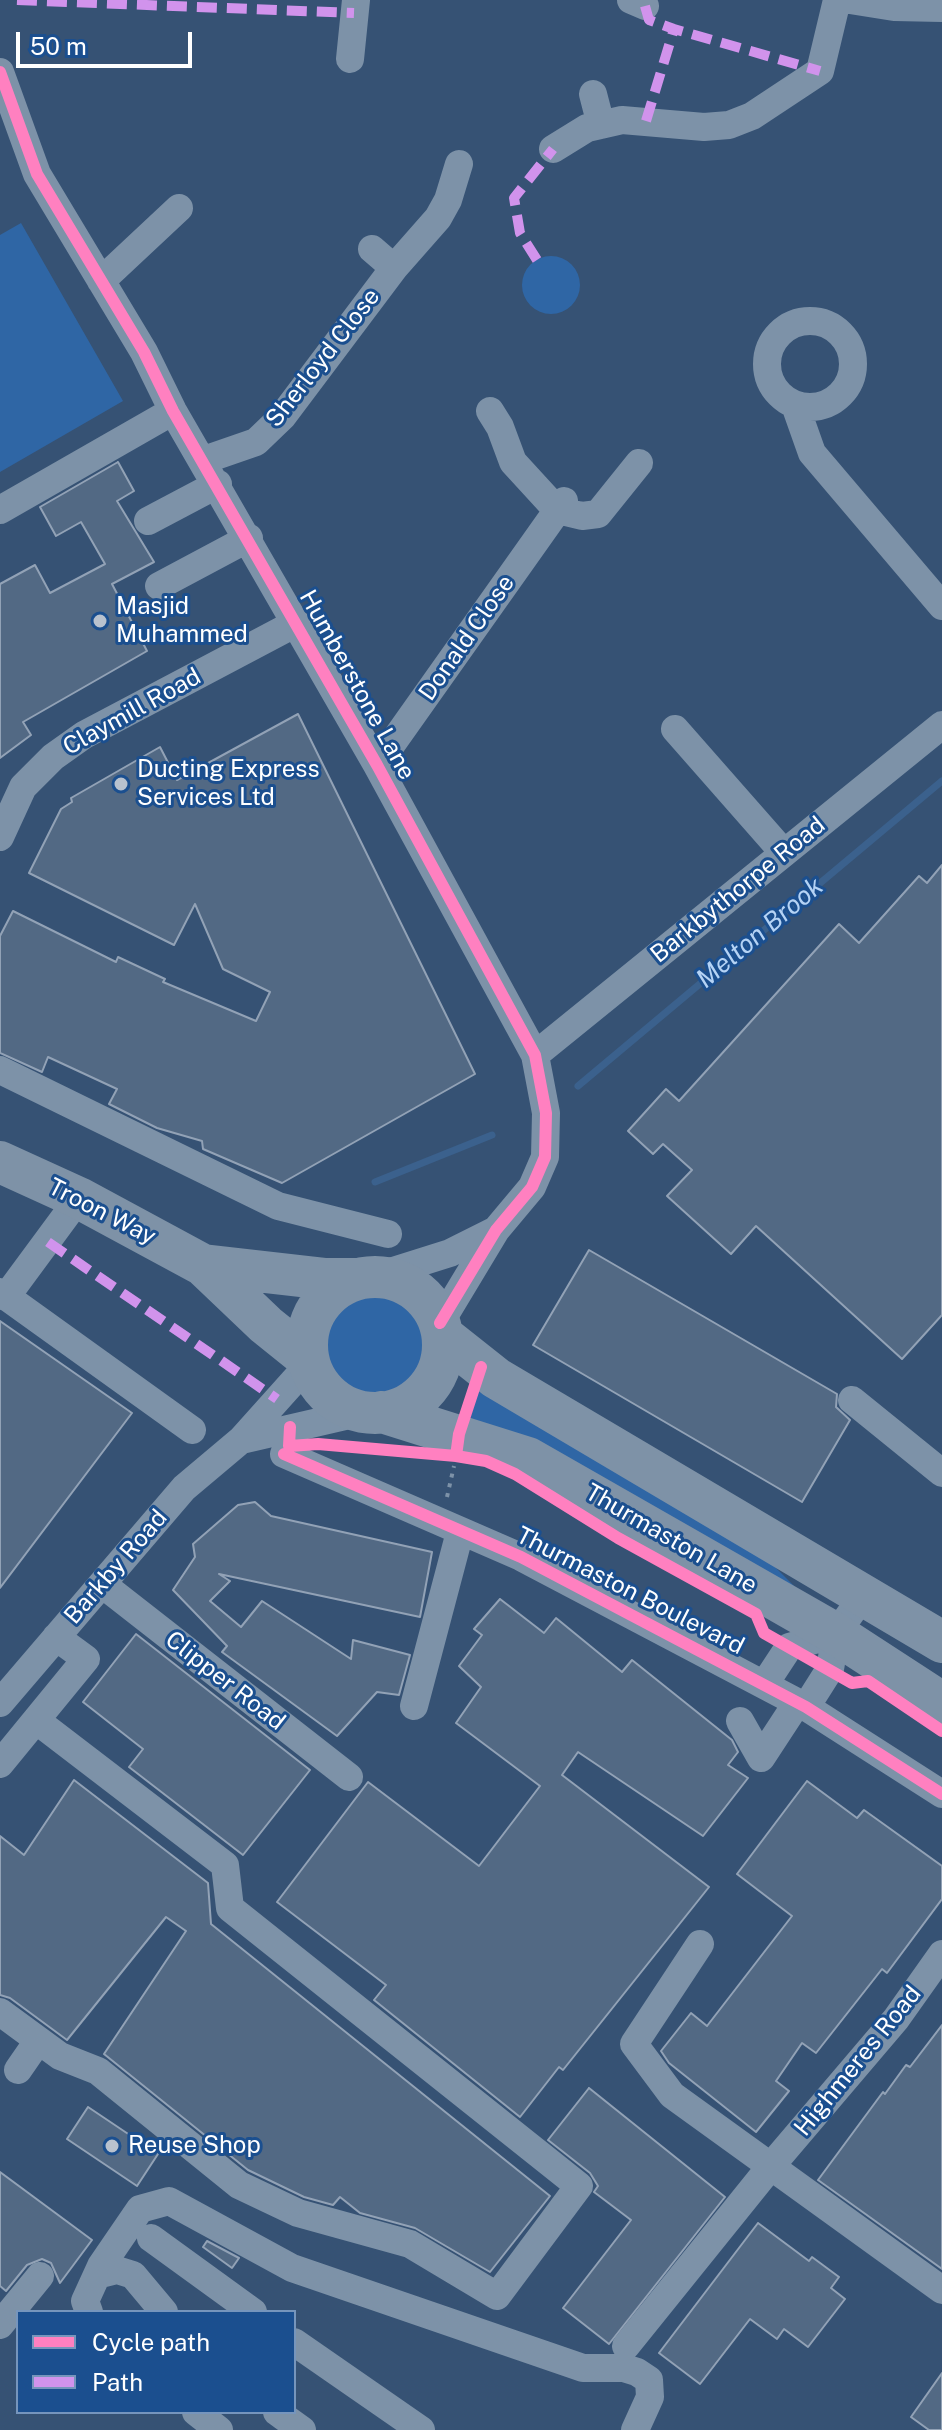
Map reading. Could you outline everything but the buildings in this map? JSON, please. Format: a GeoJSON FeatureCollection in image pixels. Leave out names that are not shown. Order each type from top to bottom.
{"type":"FeatureCollection","features":[{"type":"Feature","properties":{"kind":"highway","name":"Troon Way"},"geometry":{"type":"LineString","coordinates":[[0,1162],[79,1198],[203,1265],[308,1361]]}},
{"type":"Feature","properties":{"kind":"highway","name":"Troon Way"},"geometry":{"type":"LineString","coordinates":[[203,1265],[326,1279],[366,1278]]}},
{"type":"Feature","properties":{"kind":"highway"},"geometry":{"type":"LineString","coordinates":[[366,1278],[397,1280],[416,1290],[430,1305],[441,1330],[442,1357],[428,1386],[403,1407],[372,1412],[333,1399],[321,1387],[308,1361],[307,1337],[312,1318],[330,1294],[366,1278]]}},
{"type":"Feature","properties":{"kind":"highway"},"geometry":{"type":"LineString","coordinates":[[441,1330],[496,1378],[865,1593],[942,1642]]}},
{"type":"Feature","properties":{"kind":"highway","name":"Thurmaston Lane"},"geometry":{"type":"LineString","coordinates":[[372,1412],[528,1458],[836,1634],[942,1703]]}},
{"type":"Feature","properties":{"kind":"street"},"geometry":{"type":"LineString","coordinates":[[350,59],[356,0]]}},
{"type":"Feature","properties":{"kind":"street"},"geometry":{"type":"LineString","coordinates":[[553,149],[568,137],[622,120],[716,126],[752,116],[820,71],[837,0]]}},
{"type":"Feature","properties":{"kind":"street"},"geometry":{"type":"LineString","coordinates":[[850,0],[894,7],[942,8]]}},
{"type":"Feature","properties":{"kind":"street","name":"Humberstone Lane"},"geometry":{"type":"LineString","coordinates":[[0,72],[10,126],[144,352],[173,411],[211,472],[377,765],[535,1055],[546,1113],[545,1157],[532,1187],[496,1230],[441,1330]]}},
{"type":"Feature","properties":{"kind":"street"},"geometry":{"type":"LineString","coordinates":[[593,94],[601,125]]}},
{"type":"Feature","properties":{"kind":"street"},"geometry":{"type":"LineString","coordinates":[[403,257],[438,218],[459,164]]}},
{"type":"Feature","properties":{"kind":"street"},"geometry":{"type":"LineString","coordinates":[[101,281],[179,208]]}},
{"type":"Feature","properties":{"kind":"street","name":"Sherloyd Close"},"geometry":{"type":"LineString","coordinates":[[148,521],[256,442],[282,417],[403,257],[372,249]]}},
{"type":"Feature","properties":{"kind":"street"},"geometry":{"type":"LineString","coordinates":[[795,405],[812,453],[942,606]]}},
{"type":"Feature","properties":{"kind":"street"},"geometry":{"type":"LineString","coordinates":[[0,510],[173,411]]}},
{"type":"Feature","properties":{"kind":"street"},"geometry":{"type":"LineString","coordinates":[[490,411],[500,427],[507,452],[520,471],[560,506],[582,516],[598,514],[639,463]]}},
{"type":"Feature","properties":{"kind":"street","name":"Donald Close"},"geometry":{"type":"LineString","coordinates":[[377,765],[560,506]]}},
{"type":"Feature","properties":{"kind":"street"},"geometry":{"type":"LineString","coordinates":[[159,586],[249,538]]}},
{"type":"Feature","properties":{"kind":"street","name":"Claymill Road"},"geometry":{"type":"LineString","coordinates":[[0,837],[23,787],[53,757],[84,735],[296,623]]}},
{"type":"Feature","properties":{"kind":"street","name":"Barkbythorpe Road"},"geometry":{"type":"LineString","coordinates":[[535,1055],[942,725]]}},
{"type":"Feature","properties":{"kind":"street"},"geometry":{"type":"LineString","coordinates":[[675,729],[784,853]]}},
{"type":"Feature","properties":{"kind":"street"},"geometry":{"type":"LineString","coordinates":[[0,1070],[278,1206],[388,1234]]}},
{"type":"Feature","properties":{"kind":"street"},"geometry":{"type":"LineString","coordinates":[[79,1198],[3,1294],[192,1430]]}},
{"type":"Feature","properties":{"kind":"street","name":"Humberstone Lane"},"geometry":{"type":"LineString","coordinates":[[366,1278],[450,1253],[496,1230]]}},
{"type":"Feature","properties":{"kind":"street","name":"Barkby Road"},"geometry":{"type":"LineString","coordinates":[[0,1703],[184,1488],[241,1440],[308,1361]]}},
{"type":"Feature","properties":{"kind":"street"},"geometry":{"type":"LineString","coordinates":[[852,1400],[942,1473]]}},
{"type":"Feature","properties":{"kind":"street","name":"Barkby Road"},"geometry":{"type":"LineString","coordinates":[[241,1440],[372,1412]]}},
{"type":"Feature","properties":{"kind":"street","name":"Thurmaston Boulevard"},"geometry":{"type":"LineString","coordinates":[[284,1454],[521,1557],[802,1705],[942,1794]]}},
{"type":"Feature","properties":{"kind":"street"},"geometry":{"type":"LineString","coordinates":[[414,1706],[450,1527]]}},
{"type":"Feature","properties":{"kind":"street","name":"Clipper Road"},"geometry":{"type":"LineString","coordinates":[[102,1584],[349,1777]]}},
{"type":"Feature","properties":{"kind":"street"},"geometry":{"type":"LineString","coordinates":[[740,1721],[761,1758],[830,1669],[836,1634],[865,1593]]}},
{"type":"Feature","properties":{"kind":"street"},"geometry":{"type":"LineString","coordinates":[[764,1685],[789,1647],[836,1634]]}},
{"type":"Feature","properties":{"kind":"street"},"geometry":{"type":"LineString","coordinates":[[0,1764],[86,1659],[56,1637]]}},
{"type":"Feature","properties":{"kind":"street"},"geometry":{"type":"LineString","coordinates":[[0,2012],[60,2056],[98,2071],[239,2185],[298,2213],[410,2244],[497,2296],[579,2186],[230,1908],[225,1865],[37,1721]]}},
{"type":"Feature","properties":{"kind":"street"},"geometry":{"type":"LineString","coordinates":[[700,1944],[634,2044],[672,2095],[942,2290]]}},
{"type":"Feature","properties":{"kind":"street","name":"Highmeres Road"},"geometry":{"type":"LineString","coordinates":[[626,2346],[771,2166],[896,2019],[942,1954]]}},
{"type":"Feature","properties":{"kind":"street"},"geometry":{"type":"LineString","coordinates":[[18,2070],[38,2041]]}},
{"type":"Feature","properties":{"kind":"street"},"geometry":{"type":"LineString","coordinates":[[88,2310],[85,2301],[97,2275],[140,2209],[169,2201],[292,2268],[583,2368],[624,2368],[637,2372],[649,2380],[650,2397],[635,2430]]}},
{"type":"Feature","properties":{"kind":"street"},"geometry":{"type":"LineString","coordinates":[[151,2238],[250,2310]]}},
{"type":"Feature","properties":{"kind":"street"},"geometry":{"type":"LineString","coordinates":[[97,2275],[117,2270],[133,2275],[162,2310]]}},
{"type":"Feature","properties":{"kind":"street"},"geometry":{"type":"LineString","coordinates":[[0,2325],[40,2276]]}},
{"type":"Feature","properties":{"kind":"street"},"geometry":{"type":"LineString","coordinates":[[296,2343],[421,2430]]}},
{"type":"Feature","properties":{"kind":"street"},"geometry":{"type":"LineString","coordinates":[[199,2414],[219,2430]]}},
{"type":"Feature","properties":{"kind":"street"},"geometry":{"type":"LineString","coordinates":[[280,2414],[302,2430]]}},
{"type":"Feature","properties":{"kind":"path"},"geometry":{"type":"LineString","coordinates":[[450,1527],[456,1456]]}},
{"type":"Feature","properties":{"kind":"shaded area"},"geometry":{"type":"Polygon","coordinates":[[[21,223],[123,401],[0,472],[0,235],[21,223]]]}},
{"type":"Feature","properties":{"kind":"shaded area"},"geometry":{"type":"Polygon","coordinates":[[[551,256],[562,258],[571,265],[578,274],[578,296],[571,305],[562,312],[551,314],[540,312],[531,305],[524,296],[522,285],[524,274],[531,265],[540,258],[551,256]]]}},
{"type":"Feature","properties":{"kind":"shaded area"},"geometry":{"type":"Polygon","coordinates":[[[375,1294],[395,1298],[418,1317],[427,1346],[423,1366],[404,1389],[375,1398],[355,1394],[332,1375],[323,1346],[327,1326],[346,1303],[375,1294]]]}},
{"type":"Feature","properties":{"kind":"shaded area"},"geometry":{"type":"Polygon","coordinates":[[[481,1381],[769,1561],[794,1586],[798,1597],[470,1419],[481,1381]]]}},
{"type":"Feature","properties":{"kind":"waterway","name":"Melton Brook"},"geometry":{"type":"LineString","coordinates":[[578,1086],[942,781]]}},
{"type":"Feature","properties":{"kind":"waterway","name":"Melton Brook"},"geometry":{"type":"LineString","coordinates":[[375,1182],[492,1135]]}},
{"type":"Feature","properties":{"kind":"marked path"},"geometry":{"type":"LineString","coordinates":[[17,0],[354,13]]}},
{"type":"Feature","properties":{"kind":"marked path"},"geometry":{"type":"LineString","coordinates":[[645,6],[649,20],[820,71]]}},
{"type":"Feature","properties":{"kind":"marked path"},"geometry":{"type":"LineString","coordinates":[[646,121],[674,29]]}},
{"type":"Feature","properties":{"kind":"marked path"},"geometry":{"type":"LineString","coordinates":[[537,260],[520,233],[514,198],[553,149]]}},
{"type":"Feature","properties":{"kind":"marked path"},"geometry":{"type":"LineString","coordinates":[[48,1242],[277,1399]]}},
{"type":"Feature","properties":{"kind":"cycle path"},"geometry":{"type":"LineString","coordinates":[[0,72],[37,174],[144,352],[173,411],[377,765],[535,1055],[546,1113],[545,1157],[532,1187],[496,1230],[440,1323]]}},
{"type":"Feature","properties":{"kind":"cycle path"},"geometry":{"type":"LineString","coordinates":[[481,1367],[459,1434],[456,1456],[486,1461],[515,1474],[618,1538],[756,1614],[764,1633],[852,1683],[868,1681],[942,1731]]}},
{"type":"Feature","properties":{"kind":"cycle path"},"geometry":{"type":"LineString","coordinates":[[290,1427],[289,1446],[318,1444],[456,1456]]}},
{"type":"Feature","properties":{"kind":"cycle path"},"geometry":{"type":"LineString","coordinates":[[284,1454],[521,1557],[806,1707],[942,1794]]}},
{"type":"Feature","properties":{"kind":"place","name":"Masjid Muhammed"},"geometry":{"type":"Point","coordinates":[100,621]}},
{"type":"Feature","properties":{"kind":"place","name":"Ducting Express Services Ltd"},"geometry":{"type":"Point","coordinates":[121,784]}},
{"type":"Feature","properties":{"kind":"place","name":"Reuse Shop"},"geometry":{"type":"Point","coordinates":[112,2146]}}]}
